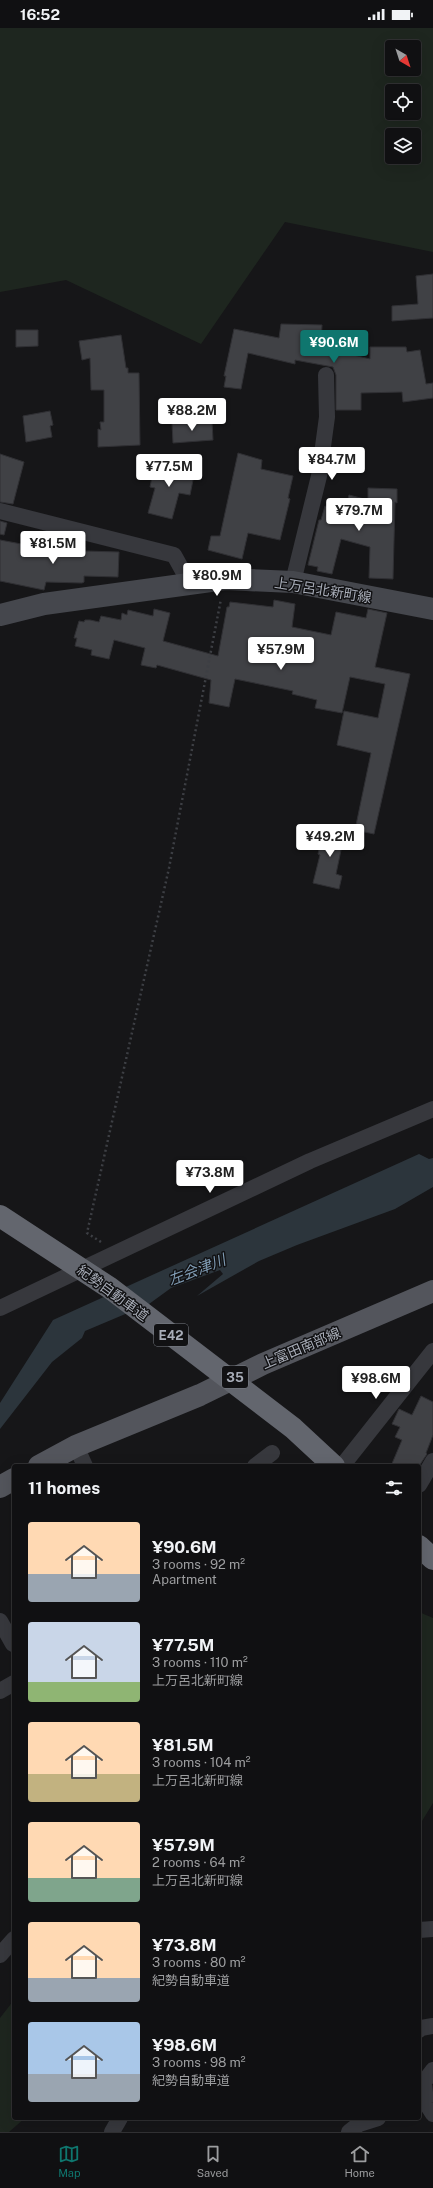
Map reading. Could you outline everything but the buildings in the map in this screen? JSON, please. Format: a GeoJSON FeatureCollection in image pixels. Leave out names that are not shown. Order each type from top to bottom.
{"type":"FeatureCollection","features":[{"type":"Feature","properties":{"kind":"highway","name":"紀勢自動車道"},"geometry":{"type":"LineString","coordinates":[[0,1216],[110,1288],[293,1428],[332,1464]]}},
{"type":"Feature","properties":{"kind":"highway"},"geometry":{"type":"LineString","coordinates":[[421,1548],[433,1559]]}},
{"type":"Feature","properties":{"kind":"main road","name":"上万呂北新町線"},"geometry":{"type":"LineString","coordinates":[[0,615],[44,604],[225,578],[293,582],[433,609]]}},
{"type":"Feature","properties":{"kind":"main road","name":"上富田南部線"},"geometry":{"type":"LineString","coordinates":[[43,1464],[76,1446],[200,1394],[263,1364],[433,1291]]}},
{"type":"Feature","properties":{"kind":"main road"},"geometry":{"type":"LineString","coordinates":[[0,1487],[12,1480]]}},
{"type":"Feature","properties":{"kind":"street"},"geometry":{"type":"LineString","coordinates":[[293,582],[319,476],[327,417],[326,375]]}},
{"type":"Feature","properties":{"kind":"street"},"geometry":{"type":"LineString","coordinates":[[0,512],[174,555],[190,584]]}},
{"type":"Feature","properties":{"kind":"street"},"geometry":{"type":"LineString","coordinates":[[0,1308],[310,1161],[433,1109]]}},
{"type":"Feature","properties":{"kind":"street"},"geometry":{"type":"LineString","coordinates":[[344,1464],[433,1351]]}},
{"type":"Feature","properties":{"kind":"street"},"geometry":{"type":"LineString","coordinates":[[76,1446],[84,1464]]}},
{"type":"Feature","properties":{"kind":"street"},"geometry":{"type":"LineString","coordinates":[[258,1464],[272,1453]]}},
{"type":"Feature","properties":{"kind":"street"},"geometry":{"type":"LineString","coordinates":[[421,1482],[433,1461]]}},
{"type":"Feature","properties":{"kind":"street"},"geometry":{"type":"LineString","coordinates":[[0,1621],[12,1641]]}},
{"type":"Feature","properties":{"kind":"street"},"geometry":{"type":"LineString","coordinates":[[0,1691],[12,1684]]}},
{"type":"Feature","properties":{"kind":"street"},"geometry":{"type":"LineString","coordinates":[[421,1930],[433,1928]]}},
{"type":"Feature","properties":{"kind":"street"},"geometry":{"type":"LineString","coordinates":[[0,1955],[12,1941]]}},
{"type":"Feature","properties":{"kind":"street"},"geometry":{"type":"LineString","coordinates":[[421,2028],[433,2026]]}},
{"type":"Feature","properties":{"kind":"street"},"geometry":{"type":"LineString","coordinates":[[426,2107],[424,2082],[427,2070]]}},
{"type":"Feature","properties":{"kind":"street"},"geometry":{"type":"LineString","coordinates":[[112,2132],[119,2120]]}},
{"type":"Feature","properties":{"kind":"street"},"geometry":{"type":"LineString","coordinates":[[349,2132],[359,2124],[372,2120]]}},
{"type":"Feature","properties":{"kind":"path"},"geometry":{"type":"LineString","coordinates":[[105,1244],[87,1233],[169,868],[225,578]]}},
{"type":"Feature","properties":{"kind":"shaded area"},"geometry":{"type":"Polygon","coordinates":[[[0,28],[433,28],[433,252],[285,222],[201,344],[66,280],[0,292],[0,28]]]}},
{"type":"Feature","properties":{"kind":"shaded area"},"geometry":{"type":"Polygon","coordinates":[[[421,1613],[433,1618],[433,1803],[421,1823],[421,1613]]]}},
{"type":"Feature","properties":{"kind":"shaded area"},"geometry":{"type":"Polygon","coordinates":[[[12,2003],[12,2120],[23,2120],[9,2132],[0,2132],[0,2018],[12,2003]]]}},
{"type":"Feature","properties":{"kind":"water","name":"左会津川"},"geometry":{"type":"Polygon","coordinates":[[[419,1154],[429,1159],[433,1158],[433,1187],[395,1209],[297,1245],[259,1261],[197,1296],[223,1274],[220,1270],[171,1288],[149,1304],[85,1331],[82,1338],[52,1362],[0,1429],[0,1403],[53,1320],[419,1154]]]}}]}
